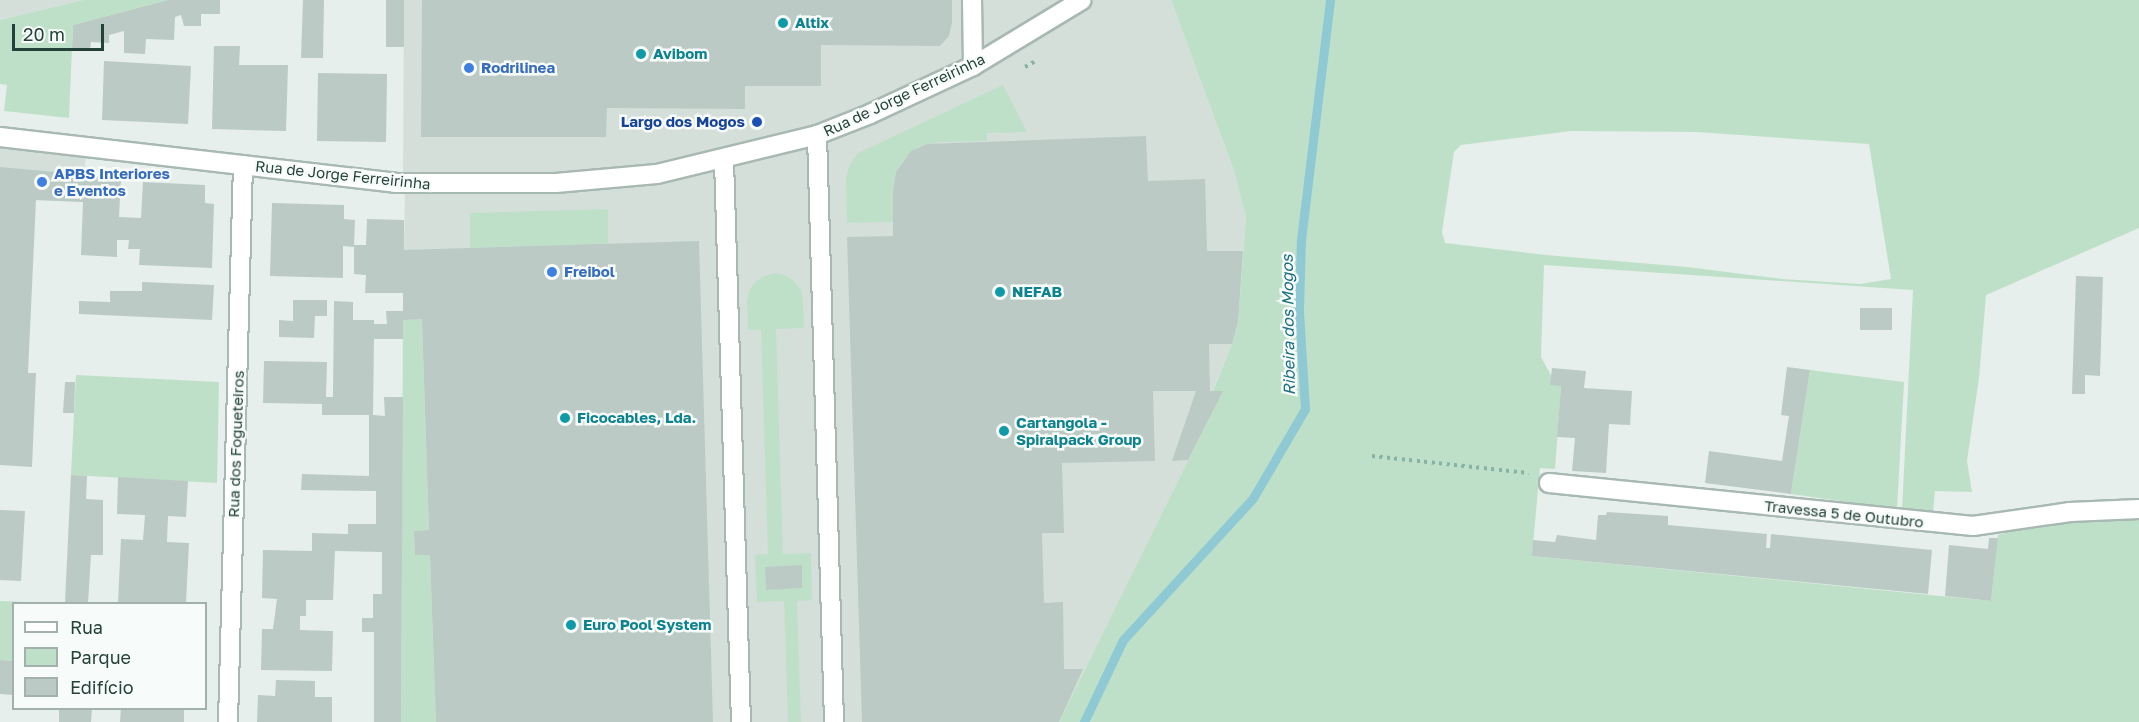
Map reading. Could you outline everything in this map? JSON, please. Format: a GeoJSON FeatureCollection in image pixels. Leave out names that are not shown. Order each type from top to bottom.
{"type":"FeatureCollection","features":[{"type":"Feature","properties":{"kind":"street"},"geometry":{"type":"LineString","coordinates":[[972,0],[973,66]]}},
{"type":"Feature","properties":{"kind":"street","name":"Rua de Jorge Ferreirinha"},"geometry":{"type":"LineString","coordinates":[[0,137],[395,183],[486,185],[555,183],[657,174],[724,160],[817,135],[870,114],[973,66],[1082,0]]}},
{"type":"Feature","properties":{"kind":"street"},"geometry":{"type":"LineString","coordinates":[[817,135],[834,722]]}},
{"type":"Feature","properties":{"kind":"street"},"geometry":{"type":"LineString","coordinates":[[724,160],[741,722]]}},
{"type":"Feature","properties":{"kind":"street","name":"Rua dos Fogueteiros"},"geometry":{"type":"LineString","coordinates":[[228,722],[243,165]]}},
{"type":"Feature","properties":{"kind":"street","name":"Travessa 5 de Outubro"},"geometry":{"type":"LineString","coordinates":[[1549,483],[1973,526],[2070,512],[2139,509]]}},
{"type":"Feature","properties":{"kind":"path"},"geometry":{"type":"LineString","coordinates":[[1372,456],[1540,474],[1549,483]]}},
{"type":"Feature","properties":{"kind":"shaded area"},"geometry":{"type":"Polygon","coordinates":[[[0,0],[83,0],[0,20],[0,0]]]}},
{"type":"Feature","properties":{"kind":"shaded area"},"geometry":{"type":"Polygon","coordinates":[[[404,0],[1073,0],[987,52],[847,115],[725,153],[638,170],[556,179],[403,178],[404,0]]]}},
{"type":"Feature","properties":{"kind":"shaded area"},"geometry":{"type":"Polygon","coordinates":[[[1094,0],[1171,0],[1234,171],[1246,217],[1238,322],[1232,344],[1213,390],[1223,391],[1059,722],[436,722],[430,555],[415,555],[414,531],[429,530],[422,320],[403,320],[405,187],[556,188],[823,141],[887,116],[984,67],[1094,0]]]}},
{"type":"Feature","properties":{"kind":"shaded area"},"geometry":{"type":"Polygon","coordinates":[[[0,141],[86,150],[83,202],[36,200],[0,188],[0,141]]]}},
{"type":"Feature","properties":{"kind":"green space"},"geometry":{"type":"Polygon","coordinates":[[[83,0],[168,0],[73,25],[69,118],[4,111],[7,85],[0,84],[0,20],[83,0]]]}},
{"type":"Feature","properties":{"kind":"green space"},"geometry":{"type":"Polygon","coordinates":[[[1171,0],[2139,0],[2139,228],[1986,295],[1979,378],[1967,461],[1972,492],[1935,491],[1933,512],[1902,510],[1913,290],[1544,265],[1541,357],[1552,377],[1561,386],[1555,469],[1540,468],[1532,556],[1991,601],[1998,535],[2034,525],[2070,519],[2139,518],[2139,722],[1059,722],[1222,392],[1213,391],[1232,344],[1238,322],[1246,217],[1234,171],[1171,0]],[[1571,131],[1461,145],[1454,152],[1442,232],[1445,243],[1546,255],[1687,267],[1782,279],[1860,284],[1891,279],[1869,144],[1697,132],[1571,131]]]}},
{"type":"Feature","properties":{"kind":"green space"},"geometry":{"type":"Polygon","coordinates":[[[1003,85],[1027,132],[987,133],[987,141],[938,142],[918,147],[906,157],[896,172],[893,191],[893,222],[847,223],[846,178],[850,164],[858,153],[1003,85]]]}},
{"type":"Feature","properties":{"kind":"green space"},"geometry":{"type":"Polygon","coordinates":[[[608,209],[608,244],[470,248],[470,213],[608,209]]]}},
{"type":"Feature","properties":{"kind":"green space"},"geometry":{"type":"Polygon","coordinates":[[[775,273],[785,275],[801,290],[803,300],[804,328],[776,329],[783,554],[811,553],[812,600],[797,601],[801,722],[788,722],[784,601],[757,602],[755,555],[768,554],[761,330],[748,330],[747,302],[749,291],[755,282],[775,273]],[[801,566],[765,567],[766,589],[802,588],[801,566]]]}},
{"type":"Feature","properties":{"kind":"green space"},"geometry":{"type":"Polygon","coordinates":[[[422,319],[429,530],[414,531],[415,555],[430,555],[436,722],[401,722],[403,320],[422,319]]]}},
{"type":"Feature","properties":{"kind":"green space"},"geometry":{"type":"Polygon","coordinates":[[[1810,370],[1904,382],[1897,509],[1791,494],[1810,370]]]}},
{"type":"Feature","properties":{"kind":"green space"},"geometry":{"type":"Polygon","coordinates":[[[76,375],[219,382],[217,483],[71,475],[76,375]]]}},
{"type":"Feature","properties":{"kind":"green space"},"geometry":{"type":"Polygon","coordinates":[[[0,601],[27,602],[12,602],[12,661],[0,660],[0,601]]]}},
{"type":"Feature","properties":{"kind":"building"},"geometry":{"type":"Polygon","coordinates":[[[168,0],[220,0],[220,14],[201,14],[201,26],[184,26],[181,15],[175,17],[174,40],[146,39],[145,54],[124,53],[124,31],[109,35],[109,43],[91,42],[90,50],[72,49],[73,25],[168,0]]]}},
{"type":"Feature","properties":{"kind":"building"},"geometry":{"type":"Polygon","coordinates":[[[303,0],[324,0],[323,58],[301,58],[303,0]]]}},
{"type":"Feature","properties":{"kind":"building"},"geometry":{"type":"Polygon","coordinates":[[[386,0],[404,0],[404,47],[386,47],[386,0]]]}},
{"type":"Feature","properties":{"kind":"building"},"geometry":{"type":"Polygon","coordinates":[[[422,0],[952,0],[952,22],[949,36],[940,46],[821,45],[821,86],[745,86],[745,109],[607,108],[606,137],[421,137],[422,0]]]}},
{"type":"Feature","properties":{"kind":"building"},"geometry":{"type":"Polygon","coordinates":[[[214,46],[240,46],[239,65],[288,65],[286,131],[212,129],[214,46]]]}},
{"type":"Feature","properties":{"kind":"building"},"geometry":{"type":"Polygon","coordinates":[[[104,61],[191,66],[188,124],[102,120],[104,61]]]}},
{"type":"Feature","properties":{"kind":"building"},"geometry":{"type":"Polygon","coordinates":[[[318,73],[387,74],[386,142],[317,141],[318,73]]]}},
{"type":"Feature","properties":{"kind":"building"},"geometry":{"type":"Polygon","coordinates":[[[1146,136],[1148,181],[1205,179],[1207,251],[1243,251],[1238,322],[1232,344],[1209,344],[1210,391],[1223,391],[1188,460],[1172,461],[1196,391],[1153,391],[1155,461],[1062,463],[1064,533],[1042,533],[1044,603],[1063,602],[1064,669],[1083,669],[1059,722],[862,722],[847,237],[893,236],[893,191],[896,172],[911,151],[927,144],[1146,136]]]}},
{"type":"Feature","properties":{"kind":"building"},"geometry":{"type":"Polygon","coordinates":[[[0,167],[121,178],[119,217],[141,218],[143,182],[205,185],[205,203],[214,204],[212,268],[139,265],[140,249],[128,249],[129,240],[117,240],[117,257],[81,255],[83,202],[36,200],[28,373],[36,373],[32,467],[0,465],[0,167]]]}},
{"type":"Feature","properties":{"kind":"building"},"geometry":{"type":"Polygon","coordinates":[[[272,203],[344,205],[344,219],[355,220],[354,247],[343,246],[343,278],[270,276],[272,203]]]}},
{"type":"Feature","properties":{"kind":"building"},"geometry":{"type":"Polygon","coordinates":[[[367,219],[404,220],[404,250],[699,241],[713,722],[436,722],[430,555],[415,555],[414,531],[429,530],[422,319],[403,320],[403,339],[374,339],[373,415],[385,416],[384,397],[403,397],[401,722],[374,722],[374,632],[362,632],[362,618],[373,618],[373,594],[382,594],[382,552],[335,551],[333,600],[306,600],[306,616],[300,616],[300,630],[333,631],[332,671],[261,670],[262,629],[273,629],[277,599],[262,598],[263,550],[312,551],[312,533],[348,534],[348,524],[376,524],[376,491],[301,490],[302,474],[369,476],[369,415],[322,415],[322,404],[263,403],[264,361],[327,362],[326,397],[333,397],[334,301],[353,302],[353,320],[374,320],[374,324],[387,324],[386,311],[403,311],[403,293],[365,293],[366,275],[354,274],[354,245],[366,245],[367,219]]]}},
{"type":"Feature","properties":{"kind":"building"},"geometry":{"type":"Polygon","coordinates":[[[2076,276],[2103,277],[2100,376],[2085,375],[2085,394],[2072,394],[2076,276]]]}},
{"type":"Feature","properties":{"kind":"building"},"geometry":{"type":"Polygon","coordinates":[[[142,282],[214,285],[212,320],[79,314],[79,301],[110,302],[110,291],[142,291],[142,282]]]}},
{"type":"Feature","properties":{"kind":"building"},"geometry":{"type":"Polygon","coordinates":[[[293,300],[327,300],[327,316],[315,316],[314,338],[279,337],[279,320],[293,321],[293,300]]]}},
{"type":"Feature","properties":{"kind":"building"},"geometry":{"type":"Polygon","coordinates":[[[1860,308],[1892,308],[1892,330],[1860,330],[1860,308]]]}},
{"type":"Feature","properties":{"kind":"building"},"geometry":{"type":"Polygon","coordinates":[[[1787,367],[1810,370],[1791,494],[1705,483],[1709,451],[1782,461],[1789,416],[1781,415],[1787,367]]]}},
{"type":"Feature","properties":{"kind":"building"},"geometry":{"type":"Polygon","coordinates":[[[1552,368],[1586,371],[1584,388],[1632,391],[1630,425],[1609,424],[1606,473],[1572,471],[1575,438],[1557,437],[1561,386],[1550,385],[1552,368]]]}},
{"type":"Feature","properties":{"kind":"building"},"geometry":{"type":"Polygon","coordinates":[[[65,382],[75,382],[74,413],[63,413],[65,382]]]}},
{"type":"Feature","properties":{"kind":"building"},"geometry":{"type":"Polygon","coordinates":[[[71,475],[87,476],[86,499],[103,500],[103,555],[91,555],[88,602],[65,602],[71,475]]]}},
{"type":"Feature","properties":{"kind":"building"},"geometry":{"type":"Polygon","coordinates":[[[118,477],[188,481],[186,517],[168,516],[167,542],[189,543],[186,602],[118,602],[121,539],[143,540],[145,515],[117,514],[118,477]]]}},
{"type":"Feature","properties":{"kind":"building"},"geometry":{"type":"Polygon","coordinates":[[[0,510],[25,511],[21,581],[0,580],[0,510]]]}},
{"type":"Feature","properties":{"kind":"building"},"geometry":{"type":"Polygon","coordinates":[[[1607,512],[1668,516],[1668,525],[1767,534],[1766,548],[1770,548],[1771,534],[1932,550],[1928,594],[1532,556],[1533,540],[1555,542],[1557,535],[1596,540],[1598,515],[1606,515],[1607,512]]]}},
{"type":"Feature","properties":{"kind":"building"},"geometry":{"type":"Polygon","coordinates":[[[1989,538],[1998,538],[1991,601],[1945,596],[1949,545],[1988,549],[1989,538]]]}},
{"type":"Feature","properties":{"kind":"building"},"geometry":{"type":"Polygon","coordinates":[[[802,565],[802,588],[766,590],[765,567],[802,565]]]}},
{"type":"Feature","properties":{"kind":"building"},"geometry":{"type":"Polygon","coordinates":[[[0,660],[12,661],[12,695],[0,694],[0,660]]]}},
{"type":"Feature","properties":{"kind":"building"},"geometry":{"type":"Polygon","coordinates":[[[276,680],[315,681],[315,697],[332,697],[332,722],[257,722],[258,695],[275,696],[276,680]]]}},
{"type":"Feature","properties":{"kind":"building"},"geometry":{"type":"Polygon","coordinates":[[[59,710],[92,710],[91,722],[59,722],[59,710]]]}},
{"type":"Feature","properties":{"kind":"building"},"geometry":{"type":"Polygon","coordinates":[[[121,710],[184,710],[184,722],[120,722],[121,710]]]}},
{"type":"Feature","properties":{"kind":"waterway","name":"Ribeira dos Mogos"},"geometry":{"type":"LineString","coordinates":[[1084,722],[1123,640],[1253,498],[1305,409],[1299,310],[1301,240],[1330,0]]}},
{"type":"Feature","properties":{"kind":"place","name":"Altix"},"geometry":{"type":"Point","coordinates":[783,23]}},
{"type":"Feature","properties":{"kind":"place","name":"Avibom"},"geometry":{"type":"Point","coordinates":[641,54]}},
{"type":"Feature","properties":{"kind":"place","name":"Rodrilinea"},"geometry":{"type":"Point","coordinates":[469,68]}},
{"type":"Feature","properties":{"kind":"place","name":"Largo dos Mogos"},"geometry":{"type":"Point","coordinates":[757,122]}},
{"type":"Feature","properties":{"kind":"place","name":"APBS Interiores e Eventos"},"geometry":{"type":"Point","coordinates":[42,182]}},
{"type":"Feature","properties":{"kind":"place","name":"Freibol"},"geometry":{"type":"Point","coordinates":[552,272]}},
{"type":"Feature","properties":{"kind":"place","name":"NEFAB"},"geometry":{"type":"Point","coordinates":[1000,292]}},
{"type":"Feature","properties":{"kind":"place","name":"Ficocables, Lda."},"geometry":{"type":"Point","coordinates":[565,418]}},
{"type":"Feature","properties":{"kind":"place","name":"Cartangola - Spiralpack Group"},"geometry":{"type":"Point","coordinates":[1004,431]}},
{"type":"Feature","properties":{"kind":"place","name":"Euro Pool System"},"geometry":{"type":"Point","coordinates":[571,625]}}]}
